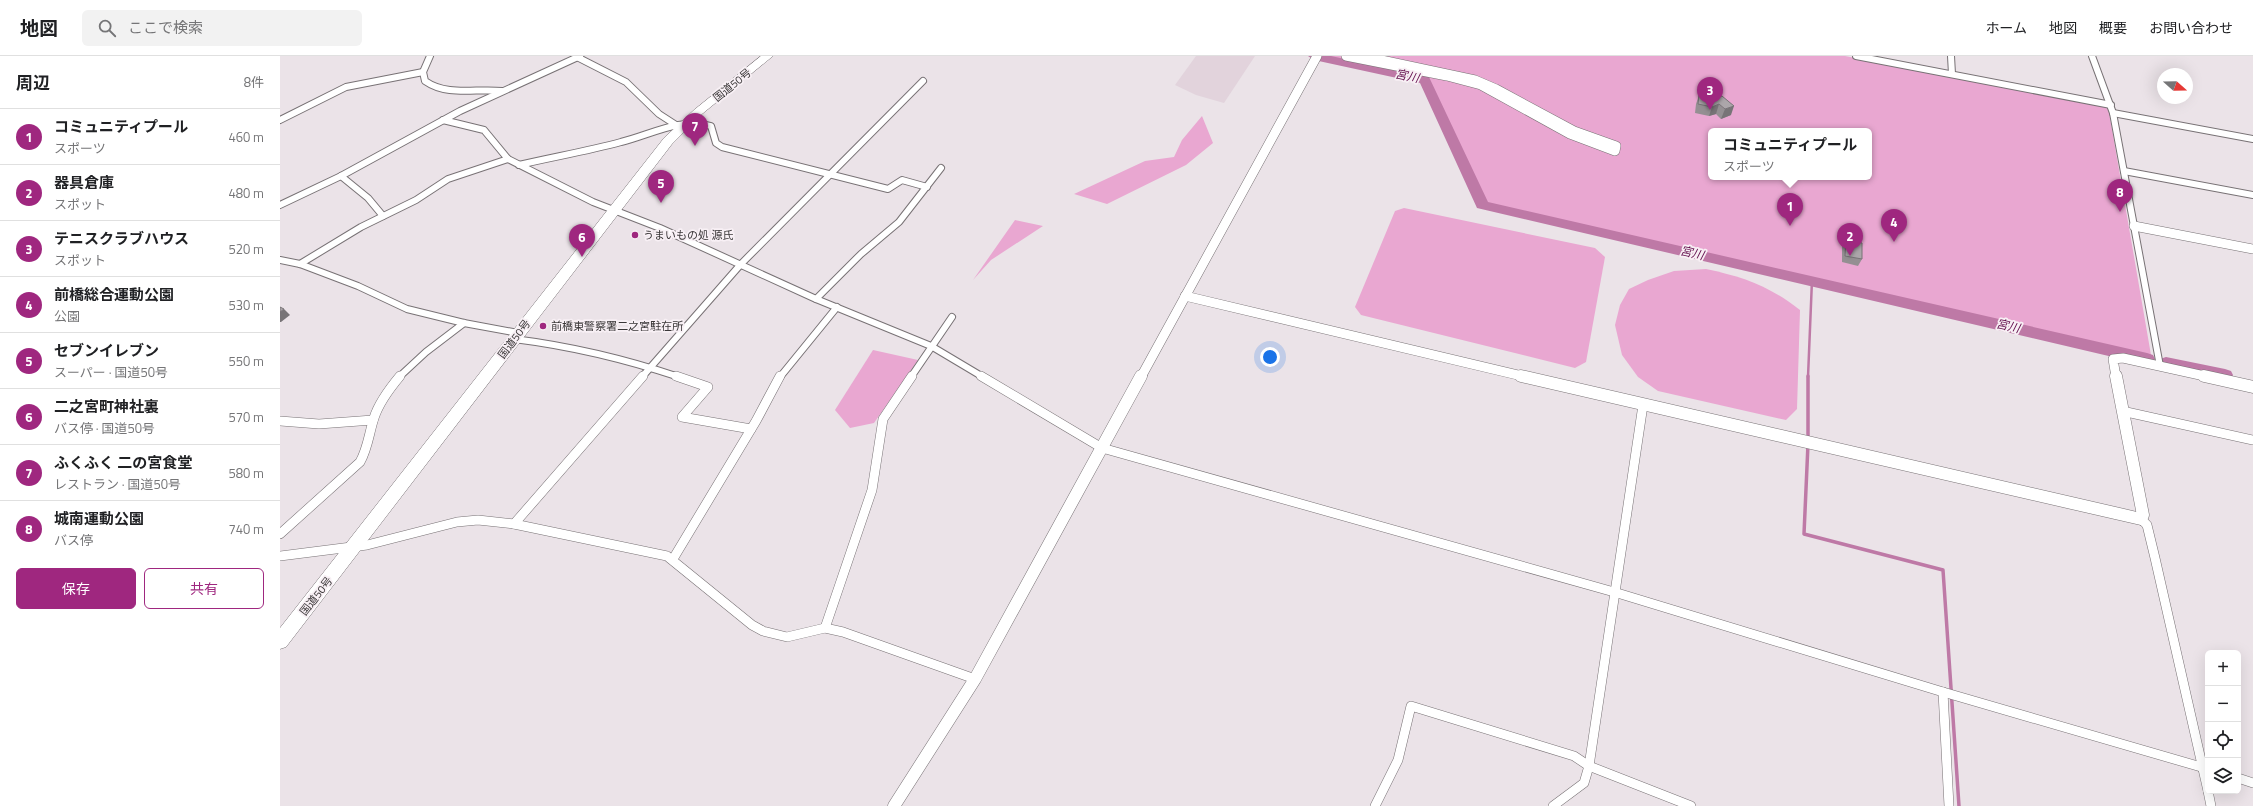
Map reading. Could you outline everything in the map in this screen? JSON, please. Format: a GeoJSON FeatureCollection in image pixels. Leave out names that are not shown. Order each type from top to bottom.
{"type":"FeatureCollection","features":[{"type":"Feature","properties":{"kind":"highway","name":"国道50号"},"geometry":{"type":"LineString","coordinates":[[280,641],[516,336],[616,210],[680,124],[768,56]]}},
{"type":"Feature","properties":{"kind":"street"},"geometry":{"type":"LineString","coordinates":[[430,56],[423,72],[428,84],[443,89],[503,91]]}},
{"type":"Feature","properties":{"kind":"street"},"geometry":{"type":"LineString","coordinates":[[1346,56],[1447,76],[1481,86],[1570,134],[1615,151],[1616,146],[1574,131],[1496,89],[1475,80],[1363,56]]}},
{"type":"Feature","properties":{"kind":"street"},"geometry":{"type":"LineString","coordinates":[[1856,56],[2111,105]]}},
{"type":"Feature","properties":{"kind":"street"},"geometry":{"type":"LineString","coordinates":[[1951,56],[1952,74]]}},
{"type":"Feature","properties":{"kind":"street"},"geometry":{"type":"LineString","coordinates":[[2092,56],[2096,72],[2111,105],[2113,113],[2160,366]]}},
{"type":"Feature","properties":{"kind":"street"},"geometry":{"type":"LineString","coordinates":[[280,205],[341,176],[443,120],[579,57],[626,82],[659,114],[680,124]]}},
{"type":"Feature","properties":{"kind":"street"},"geometry":{"type":"LineString","coordinates":[[894,806],[975,679],[1316,58]]}},
{"type":"Feature","properties":{"kind":"street"},"geometry":{"type":"LineString","coordinates":[[280,120],[346,87],[423,72]]}},
{"type":"Feature","properties":{"kind":"street"},"geometry":{"type":"LineString","coordinates":[[514,524],[741,264],[923,81]]}},
{"type":"Feature","properties":{"kind":"street"},"geometry":{"type":"LineString","coordinates":[[2113,113],[2253,139]]}},
{"type":"Feature","properties":{"kind":"street"},"geometry":{"type":"LineString","coordinates":[[443,120],[484,130],[508,159],[593,202],[616,210],[741,264],[816,299],[931,346],[1102,448],[1614,592],[1943,692],[2205,769],[2147,525],[2141,519],[1643,405],[1185,296]]}},
{"type":"Feature","properties":{"kind":"street"},"geometry":{"type":"LineString","coordinates":[[519,165],[622,142],[680,124],[709,124],[718,146],[888,189],[902,180],[927,187]]}},
{"type":"Feature","properties":{"kind":"street"},"geometry":{"type":"LineString","coordinates":[[300,264],[383,216],[416,200],[457,175],[508,159]]}},
{"type":"Feature","properties":{"kind":"street"},"geometry":{"type":"LineString","coordinates":[[816,299],[861,254],[899,222],[941,168]]}},
{"type":"Feature","properties":{"kind":"street"},"geometry":{"type":"LineString","coordinates":[[2124,171],[2253,195]]}},
{"type":"Feature","properties":{"kind":"street"},"geometry":{"type":"LineString","coordinates":[[341,176],[368,198],[383,216]]}},
{"type":"Feature","properties":{"kind":"street"},"geometry":{"type":"LineString","coordinates":[[2134,226],[2253,249]]}},
{"type":"Feature","properties":{"kind":"street"},"geometry":{"type":"LineString","coordinates":[[280,260],[300,264],[358,286],[406,310],[516,336],[563,345],[650,367],[708,387],[682,417],[751,429]]}},
{"type":"Feature","properties":{"kind":"street"},"geometry":{"type":"LineString","coordinates":[[673,559],[751,429],[778,379],[837,307]]}},
{"type":"Feature","properties":{"kind":"street"},"geometry":{"type":"LineString","coordinates":[[825,628],[872,490],[883,420],[931,346],[952,317]]}},
{"type":"Feature","properties":{"kind":"street"},"geometry":{"type":"LineString","coordinates":[[280,534],[360,462],[368,447],[373,420],[384,396],[396,380],[423,354],[464,323]]}},
{"type":"Feature","properties":{"kind":"street"},"geometry":{"type":"LineString","coordinates":[[2141,519],[2143,515],[2142,507],[2113,359],[2123,358],[2253,387]]}},
{"type":"Feature","properties":{"kind":"street"},"geometry":{"type":"LineString","coordinates":[[1553,806],[1584,783],[1589,766],[1643,405]]}},
{"type":"Feature","properties":{"kind":"street"},"geometry":{"type":"LineString","coordinates":[[2122,411],[2253,440]]}},
{"type":"Feature","properties":{"kind":"street"},"geometry":{"type":"LineString","coordinates":[[280,421],[319,424],[373,420]]}},
{"type":"Feature","properties":{"kind":"street"},"geometry":{"type":"LineString","coordinates":[[280,556],[355,546],[457,522],[478,520],[514,524],[659,553],[673,559],[752,625],[763,631],[788,636],[825,628],[844,632],[975,679]]}},
{"type":"Feature","properties":{"kind":"street"},"geometry":{"type":"LineString","coordinates":[[1943,692],[1949,806]]}},
{"type":"Feature","properties":{"kind":"street"},"geometry":{"type":"LineString","coordinates":[[1375,806],[1398,760],[1411,706],[1574,756],[1589,766],[1691,806]]}},
{"type":"Feature","properties":{"kind":"street"},"geometry":{"type":"LineString","coordinates":[[2241,779],[2253,783]]}},
{"type":"Feature","properties":{"kind":"street"},"geometry":{"type":"LineString","coordinates":[[2209,794],[2211,806]]}},
{"type":"Feature","properties":{"kind":"shaded area"},"geometry":{"type":"Polygon","coordinates":[[[1196,56],[1255,56],[1224,103],[1196,95],[1175,85],[1196,56]]]}},
{"type":"Feature","properties":{"kind":"shaded area"},"geometry":{"type":"Polygon","coordinates":[[[1320,56],[1845,56],[2108,106],[2151,355],[1483,203],[1428,77],[1320,56]]]}},
{"type":"Feature","properties":{"kind":"shaded area"},"geometry":{"type":"Polygon","coordinates":[[[1202,116],[1213,143],[1186,165],[1107,204],[1074,194],[1145,161],[1174,157],[1182,140],[1202,116]]]}},
{"type":"Feature","properties":{"kind":"shaded area"},"geometry":{"type":"Polygon","coordinates":[[[1404,208],[1595,248],[1605,257],[1586,362],[1575,368],[1361,315],[1355,307],[1395,211],[1404,208]]]}},
{"type":"Feature","properties":{"kind":"shaded area"},"geometry":{"type":"Polygon","coordinates":[[[1015,220],[1043,226],[991,260],[973,280],[1015,220]]]}},
{"type":"Feature","properties":{"kind":"shaded area"},"geometry":{"type":"Polygon","coordinates":[[[1706,269],[1732,275],[1756,284],[1778,295],[1800,310],[1797,409],[1786,420],[1658,391],[1638,377],[1622,355],[1615,325],[1620,305],[1629,289],[1648,280],[1674,271],[1706,269]]]}},
{"type":"Feature","properties":{"kind":"shaded area"},"geometry":{"type":"Polygon","coordinates":[[[873,350],[918,360],[874,423],[850,428],[835,410],[873,350]]]}},
{"type":"Feature","properties":{"kind":"building"},"geometry":{"type":"Polygon","coordinates":[[[1699,95],[1713,98],[1722,96],[1734,106],[1725,109],[1719,104],[1712,107],[1698,104],[1699,95]]]}},
{"type":"Feature","properties":{"kind":"building"},"geometry":{"type":"Polygon","coordinates":[[[1846,239],[1862,243],[1862,259],[1845,256],[1846,239]]]}},
{"type":"Feature","properties":{"kind":"waterway","name":"宮川"},"geometry":{"type":"LineString","coordinates":[[1314,56],[1425,80],[1482,205],[2147,359]]}},
{"type":"Feature","properties":{"kind":"waterway"},"geometry":{"type":"LineString","coordinates":[[1808,377],[1812,280]]}},
{"type":"Feature","properties":{"kind":"waterway","name":"宮川"},"geometry":{"type":"LineString","coordinates":[[2166,363],[2225,375]]}},
{"type":"Feature","properties":{"kind":"waterway"},"geometry":{"type":"LineString","coordinates":[[1808,377],[1808,439]]}},
{"type":"Feature","properties":{"kind":"waterway"},"geometry":{"type":"LineString","coordinates":[[1808,444],[1804,534],[1943,570],[1959,806]]}},
{"type":"Feature","properties":{"kind":"place","name":"テニスクラブハウス"},"geometry":{"type":"Point","coordinates":[1710,110]}},
{"type":"Feature","properties":{"kind":"place","name":"ふくふく 二の宮食堂"},"geometry":{"type":"Point","coordinates":[695,146]}},
{"type":"Feature","properties":{"kind":"place","name":"セブンイレブン"},"geometry":{"type":"Point","coordinates":[661,203]}},
{"type":"Feature","properties":{"kind":"place","name":"城南運動公園"},"geometry":{"type":"Point","coordinates":[2120,212]}},
{"type":"Feature","properties":{"kind":"place","name":"コミュニティプール"},"geometry":{"type":"Point","coordinates":[1790,226]}},
{"type":"Feature","properties":{"kind":"place","name":"うまいもの処 源氏"},"geometry":{"type":"Point","coordinates":[635,235]}},
{"type":"Feature","properties":{"kind":"place","name":"前橋総合運動公園"},"geometry":{"type":"Point","coordinates":[1894,242]}},
{"type":"Feature","properties":{"kind":"place","name":"器具倉庫"},"geometry":{"type":"Point","coordinates":[1850,256]}},
{"type":"Feature","properties":{"kind":"place","name":"二之宮町神社裏"},"geometry":{"type":"Point","coordinates":[582,257]}},
{"type":"Feature","properties":{"kind":"place","name":"前橋東警察署二之宮駐在所"},"geometry":{"type":"Point","coordinates":[543,326]}}]}
